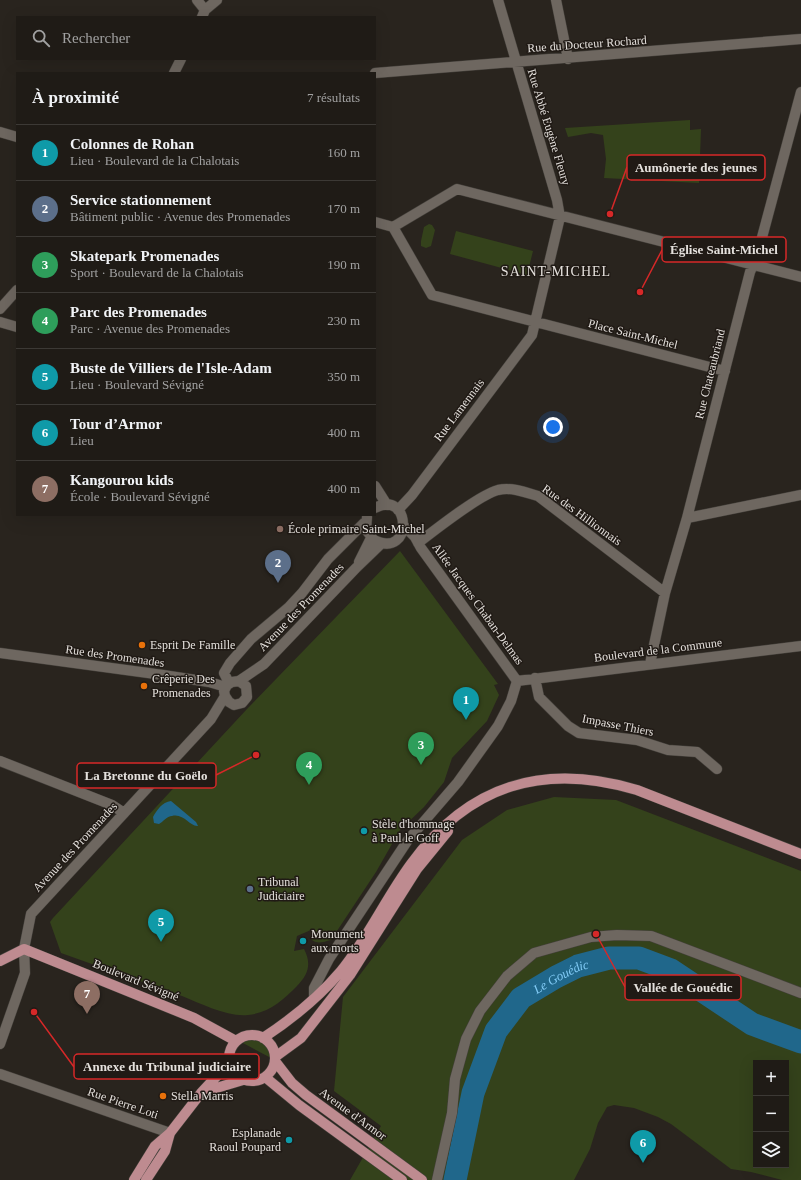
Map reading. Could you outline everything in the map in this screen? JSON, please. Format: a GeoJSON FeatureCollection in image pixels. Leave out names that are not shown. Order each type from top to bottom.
{"type":"FeatureCollection","features":[{"type":"Feature","properties":{"kind":"main road"},"geometry":{"type":"LineString","coordinates":[[201,1093],[243,1080],[258,1081],[271,1072],[275,1059],[301,1038],[350,975],[417,869],[445,834],[461,819],[491,800],[551,779]]}},
{"type":"Feature","properties":{"kind":"main road"},"geometry":{"type":"LineString","coordinates":[[263,1038],[288,1022],[326,988],[342,969],[410,864],[440,829],[476,802],[494,792],[532,780],[594,779],[632,788],[801,854]]}},
{"type":"Feature","properties":{"kind":"main road"},"geometry":{"type":"LineString","coordinates":[[0,960],[24,949]]}},
{"type":"Feature","properties":{"kind":"main road","name":"Boulevard Sévigné"},"geometry":{"type":"LineString","coordinates":[[24,949],[194,1018],[236,1041]]}},
{"type":"Feature","properties":{"kind":"main road"},"geometry":{"type":"LineString","coordinates":[[243,1080],[232,1070],[229,1063],[230,1048],[236,1041],[249,1035],[263,1038],[269,1043],[275,1059]]}},
{"type":"Feature","properties":{"kind":"main road","name":"Avenue d'Armor"},"geometry":{"type":"LineString","coordinates":[[275,1059],[292,1083],[306,1096],[422,1180]]}},
{"type":"Feature","properties":{"kind":"main road"},"geometry":{"type":"LineString","coordinates":[[134,1180],[155,1146],[170,1133],[201,1093],[229,1063]]}},
{"type":"Feature","properties":{"kind":"main road","name":"Avenue d'Armor"},"geometry":{"type":"LineString","coordinates":[[265,1077],[299,1105],[402,1180]]}},
{"type":"Feature","properties":{"kind":"main road"},"geometry":{"type":"LineString","coordinates":[[146,1180],[166,1151],[170,1133]]}},
{"type":"Feature","properties":{"kind":"street"},"geometry":{"type":"LineString","coordinates":[[197,0],[203,13],[217,0]]}},
{"type":"Feature","properties":{"kind":"street","name":"Rue Abbé Eugène Fleury"},"geometry":{"type":"LineString","coordinates":[[498,0],[557,200],[560,217]]}},
{"type":"Feature","properties":{"kind":"street"},"geometry":{"type":"LineString","coordinates":[[556,0],[568,59]]}},
{"type":"Feature","properties":{"kind":"street","name":"Rue du Docteur Rochard"},"geometry":{"type":"LineString","coordinates":[[376,73],[801,40]]}},
{"type":"Feature","properties":{"kind":"street"},"geometry":{"type":"LineString","coordinates":[[174,72],[180,60]]}},
{"type":"Feature","properties":{"kind":"street","name":"Rue Chateaubriand"},"geometry":{"type":"LineString","coordinates":[[650,664],[665,593],[687,518],[751,266],[757,256],[801,92]]}},
{"type":"Feature","properties":{"kind":"street"},"geometry":{"type":"LineString","coordinates":[[0,132],[16,137]]}},
{"type":"Feature","properties":{"kind":"street"},"geometry":{"type":"LineString","coordinates":[[376,222],[393,227],[457,189],[751,266],[801,277]]}},
{"type":"Feature","properties":{"kind":"street"},"geometry":{"type":"LineString","coordinates":[[536,323],[560,217]]}},
{"type":"Feature","properties":{"kind":"street","name":"Place Saint-Michel"},"geometry":{"type":"LineString","coordinates":[[393,227],[432,295],[536,323],[725,370]]}},
{"type":"Feature","properties":{"kind":"street"},"geometry":{"type":"LineString","coordinates":[[0,309],[16,291]]}},
{"type":"Feature","properties":{"kind":"street"},"geometry":{"type":"LineString","coordinates":[[0,322],[16,328]]}},
{"type":"Feature","properties":{"kind":"street","name":"Rue Lamennais"},"geometry":{"type":"LineString","coordinates":[[398,510],[412,495],[532,335],[536,323]]}},
{"type":"Feature","properties":{"kind":"street"},"geometry":{"type":"LineString","coordinates":[[371,538],[382,543],[396,540],[400,536],[404,526],[404,520],[398,510],[387,505],[376,488]]}},
{"type":"Feature","properties":{"kind":"street","name":"Rue des Hillionnais"},"geometry":{"type":"LineString","coordinates":[[418,543],[482,497],[498,490],[518,490],[538,496],[665,593]]}},
{"type":"Feature","properties":{"kind":"street"},"geometry":{"type":"LineString","coordinates":[[687,518],[801,495]]}},
{"type":"Feature","properties":{"kind":"street"},"geometry":{"type":"LineString","coordinates":[[376,508],[387,505]]}},
{"type":"Feature","properties":{"kind":"street","name":"Avenue des Promenades"},"geometry":{"type":"LineString","coordinates":[[356,568],[371,538],[366,530],[367,518]]}},
{"type":"Feature","properties":{"kind":"street","name":"Avenue des Promenades"},"geometry":{"type":"LineString","coordinates":[[230,687],[224,673],[230,663],[251,639],[302,593],[328,558],[367,518]]}},
{"type":"Feature","properties":{"kind":"street","name":"Allée Jacques Chaban-Delmas"},"geometry":{"type":"LineString","coordinates":[[404,526],[415,537],[517,681]]}},
{"type":"Feature","properties":{"kind":"street","name":"Allée Jacques Chaban-Delmas"},"geometry":{"type":"LineString","coordinates":[[396,540],[418,543]]}},
{"type":"Feature","properties":{"kind":"street","name":"Avenue des Promenades"},"geometry":{"type":"LineString","coordinates":[[0,1044],[25,973],[24,949],[31,914],[211,719],[230,687],[264,664],[382,543]]}},
{"type":"Feature","properties":{"kind":"street","name":"Boulevard de la Commune"},"geometry":{"type":"LineString","coordinates":[[517,681],[801,646]]}},
{"type":"Feature","properties":{"kind":"street","name":"Rue des Promenades"},"geometry":{"type":"LineString","coordinates":[[0,653],[171,676],[230,687]]}},
{"type":"Feature","properties":{"kind":"street","name":"Avenue des Promenades"},"geometry":{"type":"LineString","coordinates":[[211,719],[245,700],[248,690],[264,664]]}},
{"type":"Feature","properties":{"kind":"street","name":"Impasse Thiers"},"geometry":{"type":"LineString","coordinates":[[534,678],[539,697],[568,726],[579,733],[637,740],[668,750],[697,752],[717,769]]}},
{"type":"Feature","properties":{"kind":"street"},"geometry":{"type":"LineString","coordinates":[[314,998],[314,988],[329,959],[408,840],[458,782],[498,726],[511,701],[517,681]]}},
{"type":"Feature","properties":{"kind":"street"},"geometry":{"type":"LineString","coordinates":[[234,705],[229,702],[230,687],[246,686],[248,690]]}},
{"type":"Feature","properties":{"kind":"street"},"geometry":{"type":"LineString","coordinates":[[0,762],[112,805],[124,813]]}},
{"type":"Feature","properties":{"kind":"street"},"geometry":{"type":"LineString","coordinates":[[437,1180],[452,1112],[455,1079],[466,1039],[480,1011],[506,976],[534,954],[591,937],[616,935],[652,936],[801,993]]}},
{"type":"Feature","properties":{"kind":"street","name":"Rue Pierre Loti"},"geometry":{"type":"LineString","coordinates":[[0,1074],[170,1133]]}},
{"type":"Feature","properties":{"kind":"green space"},"geometry":{"type":"Polygon","coordinates":[[[690,120],[690,130],[701,129],[699,183],[604,178],[606,159],[603,135],[591,133],[568,137],[565,128],[690,120]]]}},
{"type":"Feature","properties":{"kind":"green space"},"geometry":{"type":"Polygon","coordinates":[[[429,224],[432,225],[435,230],[431,246],[426,248],[421,246],[421,241],[424,227],[429,224]]]}},
{"type":"Feature","properties":{"kind":"green space"},"geometry":{"type":"Polygon","coordinates":[[[456,231],[533,251],[527,275],[450,254],[456,231]]]}},
{"type":"Feature","properties":{"kind":"green space"},"geometry":{"type":"Polygon","coordinates":[[[400,551],[498,684],[494,685],[499,695],[487,721],[452,758],[444,782],[424,807],[400,830],[376,872],[331,940],[320,942],[313,941],[311,939],[311,930],[297,936],[294,951],[304,949],[308,960],[308,969],[301,982],[269,1009],[256,1014],[240,1015],[223,1012],[61,953],[50,922],[53,918],[247,709],[400,551]]]}},
{"type":"Feature","properties":{"kind":"green space"},"geometry":{"type":"Polygon","coordinates":[[[554,797],[616,800],[801,871],[801,1180],[782,1180],[751,1172],[731,1169],[671,1124],[658,1117],[634,1108],[614,1105],[607,1107],[598,1123],[590,1149],[574,1180],[350,1180],[381,1126],[334,1091],[343,997],[462,840],[507,810],[554,797]]]}},
{"type":"Feature","properties":{"kind":"green space"},"geometry":{"type":"Polygon","coordinates":[[[250,1038],[258,1039],[265,1043],[271,1053],[271,1058],[241,1042],[250,1038]]]}},
{"type":"Feature","properties":{"kind":"green space"},"geometry":{"type":"Polygon","coordinates":[[[232,1064],[248,1067],[258,1079],[249,1079],[242,1076],[237,1072],[232,1064]]]}},
{"type":"Feature","properties":{"kind":"water"},"geometry":{"type":"Polygon","coordinates":[[[171,801],[196,822],[198,826],[195,826],[180,816],[170,816],[159,824],[154,823],[153,817],[158,809],[165,803],[171,801]]]}},
{"type":"Feature","properties":{"kind":"waterway","name":"Le Gouédic"},"geometry":{"type":"LineString","coordinates":[[455,1180],[473,1093],[496,1031],[521,998],[578,966],[609,958],[639,958],[671,970],[752,1024],[801,1042]]}},
{"type":"Feature","properties":{"kind":"place","name":"Aumônerie des jeunes"},"geometry":{"type":"Point","coordinates":[610,214]}},
{"type":"Feature","properties":{"kind":"place","name":"Église Saint-Michel"},"geometry":{"type":"Point","coordinates":[640,292]}},
{"type":"Feature","properties":{"kind":"place","name":"École primaire Saint-Michel"},"geometry":{"type":"Point","coordinates":[280,529]}},
{"type":"Feature","properties":{"kind":"place","name":"Service stationnement"},"geometry":{"type":"Point","coordinates":[278,583]}},
{"type":"Feature","properties":{"kind":"place","name":"Esprit De Famille"},"geometry":{"type":"Point","coordinates":[142,645]}},
{"type":"Feature","properties":{"kind":"place","name":"Crêperie Des Promenades"},"geometry":{"type":"Point","coordinates":[144,686]}},
{"type":"Feature","properties":{"kind":"place","name":"Colonnes de Rohan"},"geometry":{"type":"Point","coordinates":[466,720]}},
{"type":"Feature","properties":{"kind":"place","name":"La Bretonne du Goëlo"},"geometry":{"type":"Point","coordinates":[256,755]}},
{"type":"Feature","properties":{"kind":"place","name":"Skatepark Promenades"},"geometry":{"type":"Point","coordinates":[421,765]}},
{"type":"Feature","properties":{"kind":"place","name":"Parc des Promenades"},"geometry":{"type":"Point","coordinates":[309,785]}},
{"type":"Feature","properties":{"kind":"place","name":"Stèle d'hommage à Paul le Goff"},"geometry":{"type":"Point","coordinates":[364,831]}},
{"type":"Feature","properties":{"kind":"place","name":"Tribunal Judiciaire"},"geometry":{"type":"Point","coordinates":[250,889]}},
{"type":"Feature","properties":{"kind":"place","name":"Vallée de Gouédic"},"geometry":{"type":"Point","coordinates":[596,934]}},
{"type":"Feature","properties":{"kind":"place","name":"Monument aux morts"},"geometry":{"type":"Point","coordinates":[303,941]}},
{"type":"Feature","properties":{"kind":"place","name":"Buste de Villiers de l'Isle-Adam"},"geometry":{"type":"Point","coordinates":[161,942]}},
{"type":"Feature","properties":{"kind":"place","name":"Annexe du Tribunal judiciaire"},"geometry":{"type":"Point","coordinates":[34,1012]}},
{"type":"Feature","properties":{"kind":"place","name":"Kangourou kids"},"geometry":{"type":"Point","coordinates":[87,1014]}},
{"type":"Feature","properties":{"kind":"place","name":"Stella Marris"},"geometry":{"type":"Point","coordinates":[163,1096]}},
{"type":"Feature","properties":{"kind":"place","name":"Esplanade Raoul Poupard"},"geometry":{"type":"Point","coordinates":[289,1140]}},
{"type":"Feature","properties":{"kind":"place","name":"Tour d’Armor"},"geometry":{"type":"Point","coordinates":[643,1163]}},
{"type":"Feature","properties":{"kind":"district","name":"SAINT-MICHEL"},"geometry":{"type":"Point","coordinates":[556,271]}}]}
